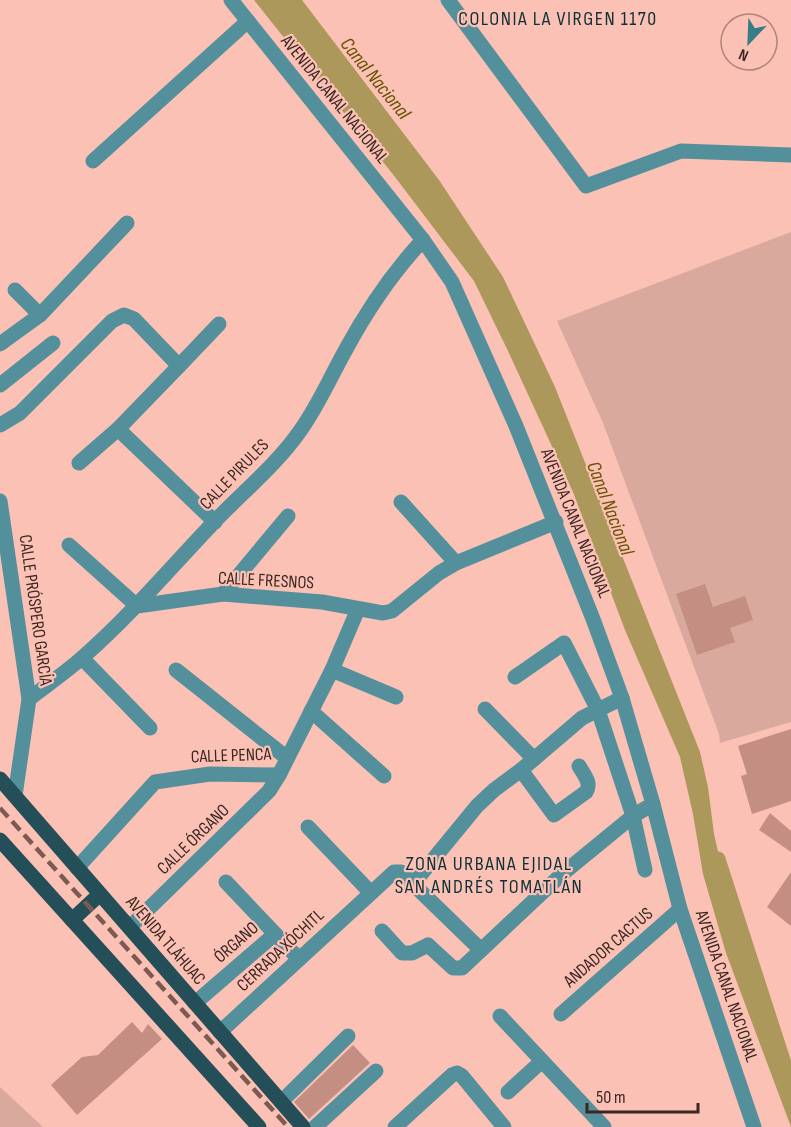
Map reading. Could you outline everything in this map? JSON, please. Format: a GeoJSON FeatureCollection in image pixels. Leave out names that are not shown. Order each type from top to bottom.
{"type":"FeatureCollection","features":[{"type":"Feature","properties":{"kind":"main road","name":"AVENIDA TLÁHUAC"},"geometry":{"type":"LineString","coordinates":[[0,778],[303,1127]]}},
{"type":"Feature","properties":{"kind":"main road"},"geometry":{"type":"LineString","coordinates":[[0,840],[259,1127]]}},
{"type":"Feature","properties":{"kind":"main road"},"geometry":{"type":"LineString","coordinates":[[72,920],[100,894]]}},
{"type":"Feature","properties":{"kind":"street","name":"AVENIDA CANAL NACIONAL"},"geometry":{"type":"LineString","coordinates":[[231,0],[423,240],[452,282],[556,522],[622,698],[680,909],[754,1127]]}},
{"type":"Feature","properties":{"kind":"street"},"geometry":{"type":"LineString","coordinates":[[448,0],[586,186],[681,151],[791,155]]}},
{"type":"Feature","properties":{"kind":"street"},"geometry":{"type":"LineString","coordinates":[[93,161],[248,21]]}},
{"type":"Feature","properties":{"kind":"street"},"geometry":{"type":"LineString","coordinates":[[0,344],[40,315],[127,223]]}},
{"type":"Feature","properties":{"kind":"street","name":"CALLE PIRULES"},"geometry":{"type":"LineString","coordinates":[[29,699],[82,658],[137,606],[300,432],[321,398],[345,350],[381,293],[404,260],[423,240]]}},
{"type":"Feature","properties":{"kind":"street"},"geometry":{"type":"LineString","coordinates":[[15,290],[40,315]]}},
{"type":"Feature","properties":{"kind":"street"},"geometry":{"type":"LineString","coordinates":[[0,425],[20,413],[112,321],[124,315],[134,319],[179,366]]}},
{"type":"Feature","properties":{"kind":"street"},"geometry":{"type":"LineString","coordinates":[[79,463],[118,429],[219,324]]}},
{"type":"Feature","properties":{"kind":"street"},"geometry":{"type":"LineString","coordinates":[[0,385],[53,343]]}},
{"type":"Feature","properties":{"kind":"street"},"geometry":{"type":"LineString","coordinates":[[118,429],[215,522]]}},
{"type":"Feature","properties":{"kind":"street","name":"CALLE PRÓSPERO GARCÍA"},"geometry":{"type":"LineString","coordinates":[[0,501],[29,699],[15,796]]}},
{"type":"Feature","properties":{"kind":"street"},"geometry":{"type":"LineString","coordinates":[[401,502],[456,563]]}},
{"type":"Feature","properties":{"kind":"street"},"geometry":{"type":"LineString","coordinates":[[222,594],[288,516]]}},
{"type":"Feature","properties":{"kind":"street","name":"CALLE FRESNOS"},"geometry":{"type":"LineString","coordinates":[[137,606],[222,594],[322,602],[384,613],[392,611],[439,573],[456,563],[556,522]]}},
{"type":"Feature","properties":{"kind":"street"},"geometry":{"type":"LineString","coordinates":[[69,545],[137,606]]}},
{"type":"Feature","properties":{"kind":"street"},"geometry":{"type":"LineString","coordinates":[[0,593],[14,608]]}},
{"type":"Feature","properties":{"kind":"street","name":"CALLE PENCA"},"geometry":{"type":"LineString","coordinates":[[77,868],[155,782],[210,774],[279,775],[332,669],[358,609]]}},
{"type":"Feature","properties":{"kind":"street"},"geometry":{"type":"LineString","coordinates":[[515,677],[564,643],[598,710],[633,816],[645,870]]}},
{"type":"Feature","properties":{"kind":"street"},"geometry":{"type":"LineString","coordinates":[[82,658],[150,728]]}},
{"type":"Feature","properties":{"kind":"street"},"geometry":{"type":"LineString","coordinates":[[332,669],[396,697]]}},
{"type":"Feature","properties":{"kind":"street"},"geometry":{"type":"LineString","coordinates":[[176,670],[287,758]]}},
{"type":"Feature","properties":{"kind":"street"},"geometry":{"type":"LineString","coordinates":[[481,950],[413,884],[477,806],[494,790],[582,718],[622,698]]}},
{"type":"Feature","properties":{"kind":"street"},"geometry":{"type":"LineString","coordinates":[[485,709],[534,759]]}},
{"type":"Feature","properties":{"kind":"street"},"geometry":{"type":"LineString","coordinates":[[312,711],[384,776]]}},
{"type":"Feature","properties":{"kind":"street"},"geometry":{"type":"LineString","coordinates":[[521,770],[555,815],[589,788],[579,766]]}},
{"type":"Feature","properties":{"kind":"street","name":"CALLE ÓRGANO"},"geometry":{"type":"LineString","coordinates":[[130,927],[245,816],[269,791],[279,775]]}},
{"type":"Feature","properties":{"kind":"street"},"geometry":{"type":"LineString","coordinates":[[382,931],[402,953],[412,953],[430,945],[453,968],[458,969],[561,876],[633,816],[653,804]]}},
{"type":"Feature","properties":{"kind":"street"},"geometry":{"type":"LineString","coordinates":[[308,827],[369,895]]}},
{"type":"Feature","properties":{"kind":"street","name":"CERRADA XÓCHITL"},"geometry":{"type":"LineString","coordinates":[[220,1032],[394,872],[398,871],[413,884]]}},
{"type":"Feature","properties":{"kind":"street"},"geometry":{"type":"LineString","coordinates":[[226,882],[299,959]]}},
{"type":"Feature","properties":{"kind":"street","name":"ANDADOR CACTUS"},"geometry":{"type":"LineString","coordinates":[[561,1014],[680,909]]}},
{"type":"Feature","properties":{"kind":"street","name":"ÓRGANO"},"geometry":{"type":"LineString","coordinates":[[195,1003],[275,934]]}},
{"type":"Feature","properties":{"kind":"street"},"geometry":{"type":"LineString","coordinates":[[501,1016],[604,1127]]}},
{"type":"Feature","properties":{"kind":"street"},"geometry":{"type":"LineString","coordinates":[[281,1102],[348,1036]]}},
{"type":"Feature","properties":{"kind":"street"},"geometry":{"type":"LineString","coordinates":[[508,1092],[542,1061]]}},
{"type":"Feature","properties":{"kind":"street"},"geometry":{"type":"LineString","coordinates":[[315,1127],[376,1071]]}},
{"type":"Feature","properties":{"kind":"street"},"geometry":{"type":"LineString","coordinates":[[395,1127],[457,1073],[462,1076],[504,1127]]}},
{"type":"Feature","properties":{"kind":"shaded area","name":"Canal Nacional"},"geometry":{"type":"Polygon","coordinates":[[[254,0],[302,0],[439,180],[503,277],[555,387],[700,752],[708,787],[714,834],[743,950],[791,1078],[791,1127],[726,953],[703,874],[680,757],[625,630],[573,492],[508,351],[474,281],[395,177],[254,0]]]}},
{"type":"Feature","properties":{"kind":"shaded area"},"geometry":{"type":"Polygon","coordinates":[[[791,232],[791,722],[720,743],[719,734],[603,423],[557,321],[791,232]]]}},
{"type":"Feature","properties":{"kind":"shaded area"},"geometry":{"type":"Polygon","coordinates":[[[0,1087],[43,1127],[0,1127],[0,1087]]]}},
{"type":"Feature","properties":{"kind":"building"},"geometry":{"type":"Polygon","coordinates":[[[705,584],[713,607],[745,596],[753,620],[730,628],[735,642],[697,655],[676,594],[705,584]]]}},
{"type":"Feature","properties":{"kind":"building"},"geometry":{"type":"Polygon","coordinates":[[[791,729],[791,801],[752,814],[741,776],[747,774],[738,746],[791,729]]]}},
{"type":"Feature","properties":{"kind":"building"},"geometry":{"type":"Polygon","coordinates":[[[770,813],[791,831],[791,852],[759,830],[770,813]]]}},
{"type":"Feature","properties":{"kind":"building"},"geometry":{"type":"Polygon","coordinates":[[[791,872],[791,926],[767,907],[791,872]]]}},
{"type":"Feature","properties":{"kind":"building"},"geometry":{"type":"Polygon","coordinates":[[[132,1022],[142,1033],[148,1024],[162,1039],[77,1115],[51,1085],[82,1057],[98,1055],[132,1022]]]}},
{"type":"Feature","properties":{"kind":"building"},"geometry":{"type":"Polygon","coordinates":[[[353,1045],[370,1063],[309,1119],[294,1102],[353,1045]]]}},
{"type":"Feature","properties":{"kind":"waterway","name":"Canal Nacional"},"geometry":{"type":"LineString","coordinates":[[718,859],[791,1085]]}},
{"type":"Feature","properties":{"kind":"railway"},"geometry":{"type":"LineString","coordinates":[[0,808],[288,1127]]}},
{"type":"Feature","properties":{"kind":"district","name":"COLONIA LA VIRGEN 1170"},"geometry":{"type":"Point","coordinates":[558,18]}},
{"type":"Feature","properties":{"kind":"district","name":"ZONA URBANA EJIDAL SAN ANDRÉS TOMATLÁN"},"geometry":{"type":"Point","coordinates":[489,874]}}]}
